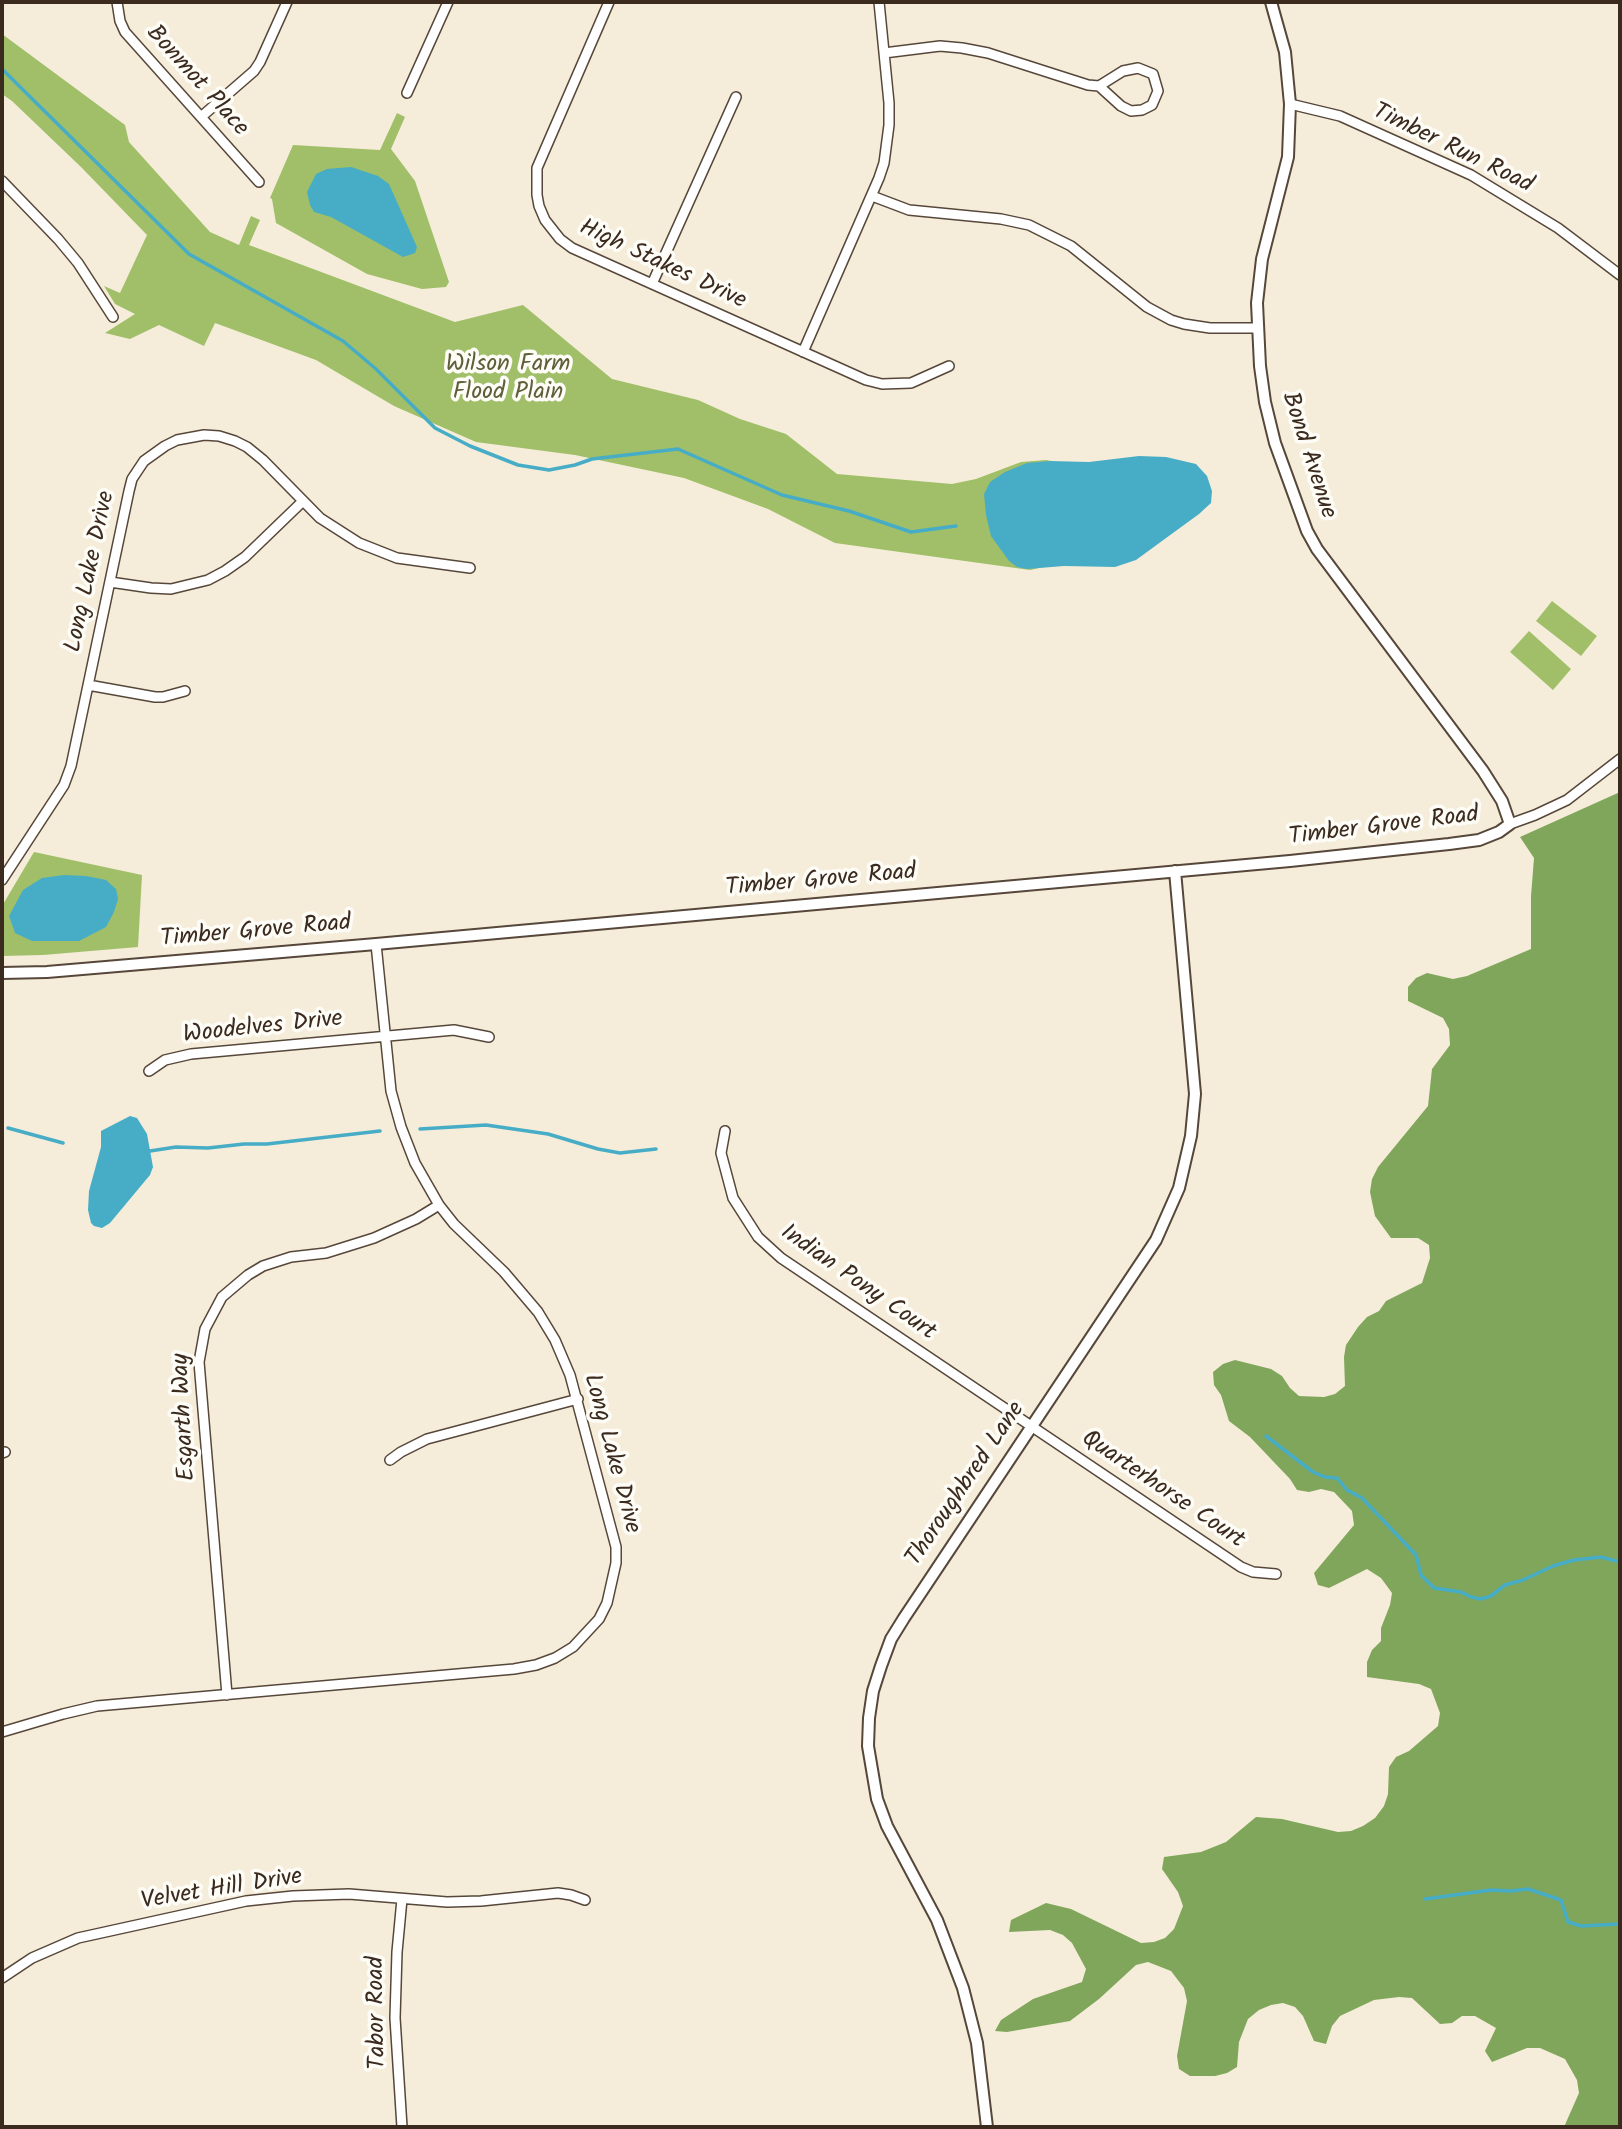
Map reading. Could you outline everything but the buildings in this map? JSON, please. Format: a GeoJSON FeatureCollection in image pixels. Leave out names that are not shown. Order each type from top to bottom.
{"type":"FeatureCollection","features":[{"type":"Feature","properties":{"kind":"street","name":"Bonmot Place"},"geometry":{"type":"LineString","coordinates":[[117,2],[125,32],[259,182]]}},
{"type":"Feature","properties":{"kind":"street"},"geometry":{"type":"LineString","coordinates":[[201,117],[254,71],[287,2]]}},
{"type":"Feature","properties":{"kind":"street"},"geometry":{"type":"LineString","coordinates":[[407,93],[447,2]]}},
{"type":"Feature","properties":{"kind":"street","name":"High Stakes Drive"},"geometry":{"type":"LineString","coordinates":[[610,2],[537,168],[537,195],[545,220],[560,239],[572,248],[866,380],[881,384],[911,383],[949,366]]}},
{"type":"Feature","properties":{"kind":"street"},"geometry":{"type":"LineString","coordinates":[[803,352],[884,163],[889,125],[880,2]]}},
{"type":"Feature","properties":{"kind":"street","name":"Bond Avenue"},"geometry":{"type":"LineString","coordinates":[[1271,2],[1285,52],[1290,104],[1288,157],[1262,259],[1256,303],[1265,402],[1275,443],[1307,531],[1329,568],[1483,771],[1502,801],[1510,824]]}},
{"type":"Feature","properties":{"kind":"street"},"geometry":{"type":"LineString","coordinates":[[884,53],[918,48],[962,48],[988,53],[1088,85],[1099,86],[1121,106],[1131,111],[1147,108],[1158,96],[1153,74],[1138,68],[1123,71],[1099,86]]}},
{"type":"Feature","properties":{"kind":"street"},"geometry":{"type":"LineString","coordinates":[[652,284],[736,97]]}},
{"type":"Feature","properties":{"kind":"street","name":"Timber Run Road"},"geometry":{"type":"LineString","coordinates":[[1290,104],[1340,117],[1471,175],[1558,228],[1620,275]]}},
{"type":"Feature","properties":{"kind":"street"},"geometry":{"type":"LineString","coordinates":[[2,181],[78,263],[113,317]]}},
{"type":"Feature","properties":{"kind":"street"},"geometry":{"type":"LineString","coordinates":[[872,196],[909,210],[1001,219],[1029,225],[1072,246],[1147,307],[1171,320],[1210,328],[1257,328]]}},
{"type":"Feature","properties":{"kind":"street","name":"Long Lake Drive"},"geometry":{"type":"LineString","coordinates":[[2,880],[64,785],[71,766],[132,479],[144,461],[165,446],[177,440],[204,435],[234,441],[247,447],[263,460],[302,502],[338,531],[397,558],[470,568]]}},
{"type":"Feature","properties":{"kind":"street"},"geometry":{"type":"LineString","coordinates":[[110,582],[172,589],[208,580],[245,557],[302,502]]}},
{"type":"Feature","properties":{"kind":"street"},"geometry":{"type":"LineString","coordinates":[[88,685],[163,697],[185,691]]}},
{"type":"Feature","properties":{"kind":"street","name":"Timber Grove Road"},"geometry":{"type":"LineString","coordinates":[[2,973],[47,972],[376,944],[1175,871],[1471,841],[1493,835],[1510,824],[1567,800],[1620,759]]}},
{"type":"Feature","properties":{"kind":"street","name":"Thoroughbred Lane"},"geometry":{"type":"LineString","coordinates":[[987,2127],[977,2043],[963,1987],[937,1920],[887,1826],[877,1799],[869,1755],[869,1718],[873,1691],[891,1639],[1156,1240],[1170,1212],[1185,1166],[1193,1121],[1194,1076],[1175,871]]}},
{"type":"Feature","properties":{"kind":"street","name":"Long Lake Drive"},"geometry":{"type":"LineString","coordinates":[[2,1732],[97,1706],[536,1665],[573,1647],[599,1619],[607,1603],[616,1563],[612,1528],[578,1399],[562,1355],[538,1312],[516,1286],[468,1240],[439,1205],[415,1163],[391,1091],[376,944]]}},
{"type":"Feature","properties":{"kind":"street","name":"Woodelves Drive"},"geometry":{"type":"LineString","coordinates":[[149,1070],[165,1060],[191,1054],[454,1030],[489,1037]]}},
{"type":"Feature","properties":{"kind":"street","name":"Indian Pony Court"},"geometry":{"type":"LineString","coordinates":[[725,1130],[721,1153],[727,1183],[745,1219],[769,1248],[807,1277],[1031,1426]]}},
{"type":"Feature","properties":{"kind":"street","name":"Esgarth Way"},"geometry":{"type":"LineString","coordinates":[[227,1695],[199,1363],[205,1329],[222,1297],[263,1266],[374,1238],[439,1205]]}},
{"type":"Feature","properties":{"kind":"street"},"geometry":{"type":"LineString","coordinates":[[390,1460],[427,1439],[578,1399]]}},
{"type":"Feature","properties":{"kind":"street","name":"Quarterhorse Court"},"geometry":{"type":"LineString","coordinates":[[1031,1426],[1241,1567],[1253,1572],[1276,1574]]}},
{"type":"Feature","properties":{"kind":"street","name":"Velvet Hill Drive"},"geometry":{"type":"LineString","coordinates":[[2,1978],[32,1958],[78,1938],[214,1907],[258,1900],[349,1894],[402,1899],[481,1901],[558,1893],[585,1900]]}},
{"type":"Feature","properties":{"kind":"street","name":"Tabor Road"},"geometry":{"type":"LineString","coordinates":[[402,1899],[395,2018],[402,2127]]}},
{"type":"Feature","properties":{"kind":"green space","name":"Wilson Farm Flood Plain"},"geometry":{"type":"Polygon","coordinates":[[[2,34],[125,125],[129,142],[210,232],[239,245],[251,216],[260,220],[249,245],[455,322],[523,305],[612,379],[698,400],[740,419],[786,434],[837,474],[952,484],[976,479],[1021,462],[1046,460],[1072,465],[1090,557],[1030,570],[835,543],[768,509],[684,478],[575,455],[476,442],[394,406],[316,360],[215,323],[204,346],[159,325],[130,339],[105,333],[135,314],[115,304],[104,286],[120,293],[147,235],[81,167],[2,94],[2,34]]]}},
{"type":"Feature","properties":{"kind":"green space"},"geometry":{"type":"Polygon","coordinates":[[[397,113],[405,117],[391,149],[415,181],[449,282],[446,287],[422,289],[367,274],[276,223],[270,198],[293,145],[380,150],[397,113]]]}},
{"type":"Feature","properties":{"kind":"green space"},"geometry":{"type":"Polygon","coordinates":[[[1552,601],[1597,636],[1581,656],[1536,621],[1552,601]]]}},
{"type":"Feature","properties":{"kind":"green space"},"geometry":{"type":"Polygon","coordinates":[[[1529,631],[1571,669],[1553,690],[1510,652],[1529,631]]]}},
{"type":"Feature","properties":{"kind":"green space"},"geometry":{"type":"Polygon","coordinates":[[[1620,792],[1620,2127],[1564,2127],[1579,2093],[1577,2080],[1565,2059],[1540,2048],[1527,2048],[1492,2062],[1485,2051],[1496,2028],[1475,2016],[1462,2016],[1452,2023],[1440,2024],[1412,1998],[1374,2000],[1340,2016],[1332,2026],[1326,2044],[1314,2041],[1303,2016],[1295,2007],[1283,2003],[1271,2005],[1248,2019],[1239,2042],[1237,2067],[1215,2076],[1190,2076],[1179,2069],[1177,2056],[1187,2001],[1184,1988],[1171,1971],[1148,1962],[1136,1965],[1070,2021],[1007,2032],[995,2031],[1001,2020],[1033,1999],[1082,1982],[1086,1969],[1072,1943],[1063,1935],[1050,1930],[1009,1932],[1011,1920],[1046,1903],[1071,1909],[1141,1943],[1165,1938],[1174,1929],[1183,1906],[1178,1892],[1162,1869],[1164,1857],[1201,1852],[1226,1842],[1256,1817],[1282,1819],[1338,1832],[1363,1826],[1375,1818],[1384,1806],[1388,1794],[1389,1767],[1396,1757],[1409,1751],[1438,1726],[1440,1713],[1431,1689],[1419,1684],[1367,1677],[1367,1662],[1372,1650],[1381,1641],[1381,1628],[1392,1593],[1381,1578],[1367,1569],[1329,1588],[1318,1585],[1314,1573],[1354,1525],[1352,1511],[1334,1492],[1321,1489],[1309,1492],[1297,1490],[1250,1437],[1229,1421],[1221,1395],[1214,1385],[1213,1372],[1223,1364],[1235,1360],[1271,1369],[1282,1376],[1299,1396],[1324,1397],[1335,1394],[1345,1386],[1346,1345],[1358,1327],[1367,1317],[1379,1311],[1386,1301],[1422,1283],[1430,1258],[1429,1245],[1418,1238],[1391,1238],[1375,1216],[1370,1192],[1378,1167],[1428,1106],[1432,1069],[1450,1045],[1449,1029],[1443,1018],[1408,1001],[1408,987],[1416,978],[1427,973],[1453,979],[1467,976],[1531,949],[1534,858],[1520,837],[1620,792]]]}},
{"type":"Feature","properties":{"kind":"green space"},"geometry":{"type":"Polygon","coordinates":[[[34,852],[142,875],[138,947],[2,956],[2,906],[34,852]]]}},
{"type":"Feature","properties":{"kind":"water"},"geometry":{"type":"Polygon","coordinates":[[[351,167],[378,176],[389,184],[417,247],[415,253],[403,257],[331,217],[314,212],[307,192],[316,174],[327,169],[351,167]]]}},
{"type":"Feature","properties":{"kind":"water"},"geometry":{"type":"Polygon","coordinates":[[[1139,456],[1166,457],[1196,464],[1207,476],[1212,491],[1211,503],[1199,514],[1136,560],[1115,567],[1064,566],[1027,569],[1017,567],[1009,561],[991,536],[984,494],[990,482],[1005,472],[1027,463],[1089,462],[1139,456]]]}},
{"type":"Feature","properties":{"kind":"water"},"geometry":{"type":"Polygon","coordinates":[[[64,875],[106,880],[116,889],[118,899],[106,927],[79,941],[32,941],[15,933],[9,916],[23,890],[42,878],[64,875]]]}},
{"type":"Feature","properties":{"kind":"water"},"geometry":{"type":"Polygon","coordinates":[[[130,1116],[137,1118],[147,1134],[153,1167],[150,1175],[110,1223],[102,1228],[94,1226],[88,1210],[89,1191],[101,1147],[101,1131],[130,1116]]]}},
{"type":"Feature","properties":{"kind":"waterway"},"geometry":{"type":"LineString","coordinates":[[2,69],[189,254],[343,341],[376,369],[435,428],[470,446],[518,465],[549,470],[592,459],[678,449],[782,495],[849,511],[911,532],[956,526]]}},
{"type":"Feature","properties":{"kind":"waterway"},"geometry":{"type":"LineString","coordinates":[[420,1129],[486,1125],[548,1134],[620,1153],[656,1149]]}},
{"type":"Feature","properties":{"kind":"waterway"},"geometry":{"type":"LineString","coordinates":[[8,1128],[63,1143]]}},
{"type":"Feature","properties":{"kind":"waterway"},"geometry":{"type":"LineString","coordinates":[[150,1151],[176,1147],[267,1144],[380,1131]]}},
{"type":"Feature","properties":{"kind":"waterway"},"geometry":{"type":"LineString","coordinates":[[1266,1436],[1313,1472],[1337,1478],[1347,1490],[1362,1498],[1416,1555],[1421,1575],[1434,1588],[1461,1592],[1481,1599],[1491,1596],[1505,1585],[1574,1560],[1601,1557],[1620,1562]]}},
{"type":"Feature","properties":{"kind":"waterway"},"geometry":{"type":"LineString","coordinates":[[1425,1899],[1491,1890],[1528,1889],[1561,1900],[1568,1922],[1581,1926],[1620,1924]]}}]}
